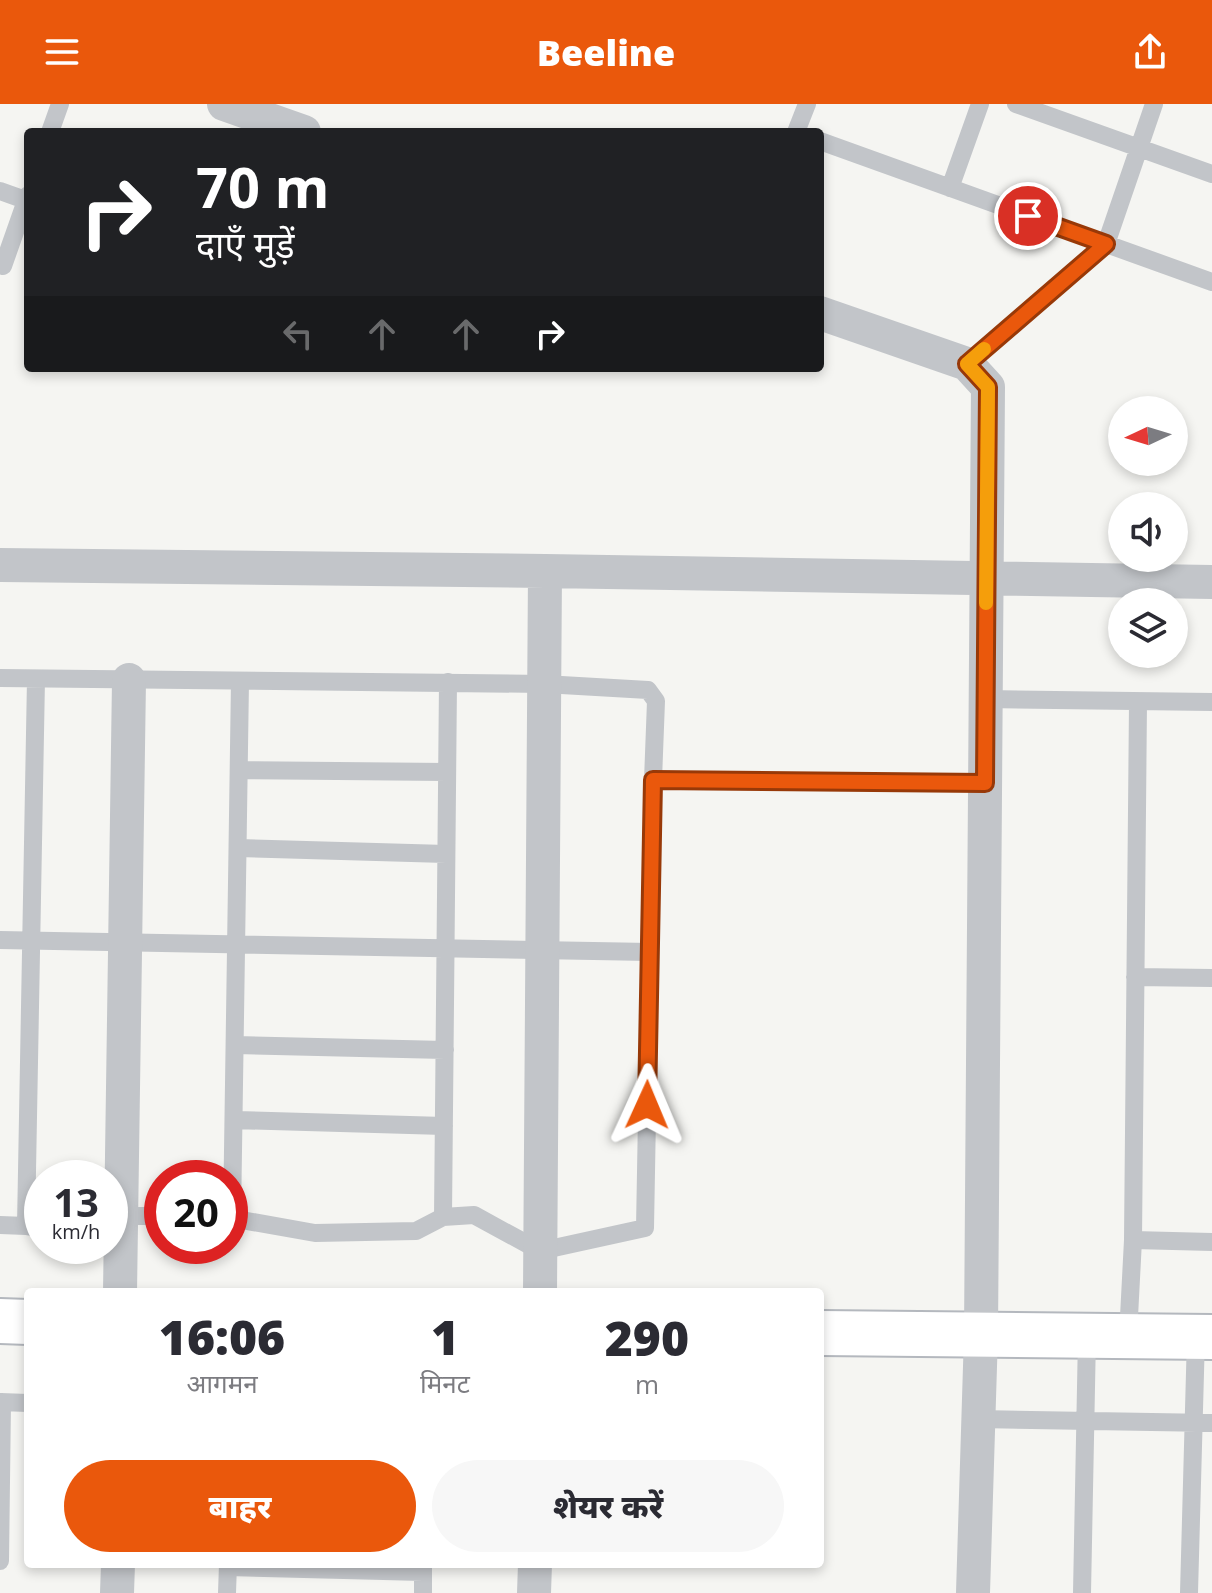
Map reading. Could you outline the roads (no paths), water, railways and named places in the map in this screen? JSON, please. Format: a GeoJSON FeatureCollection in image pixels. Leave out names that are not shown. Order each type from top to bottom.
{"type":"FeatureCollection","features":[{"type":"Feature","properties":{"kind":"street"},"geometry":{"type":"LineString","coordinates":[[224,104],[293,128]]}},
{"type":"Feature","properties":{"kind":"street"},"geometry":{"type":"LineString","coordinates":[[824,314],[967,364],[988,387],[981,1334],[973,1593]]}},
{"type":"Feature","properties":{"kind":"street"},"geometry":{"type":"LineString","coordinates":[[0,565],[1212,582]]}},
{"type":"Feature","properties":{"kind":"street"},"geometry":{"type":"LineString","coordinates":[[540,1288],[545,571]]}},
{"type":"Feature","properties":{"kind":"street"},"geometry":{"type":"LineString","coordinates":[[120,1160],[129,680]]}},
{"type":"Feature","properties":{"kind":"street"},"geometry":{"type":"LineString","coordinates":[[119,1264],[120,1288]]}},
{"type":"Feature","properties":{"kind":"street"},"geometry":{"type":"LineString","coordinates":[[0,1321],[24,1322]]}},
{"type":"Feature","properties":{"kind":"street"},"geometry":{"type":"LineString","coordinates":[[824,1333],[1204,1336]]}},
{"type":"Feature","properties":{"kind":"street"},"geometry":{"type":"LineString","coordinates":[[117,1593],[118,1568]]}},
{"type":"Feature","properties":{"kind":"street"},"geometry":{"type":"LineString","coordinates":[[534,1593],[535,1568]]}},
{"type":"Feature","properties":{"kind":"lane"},"geometry":{"type":"LineString","coordinates":[[51,128],[60,104]]}},
{"type":"Feature","properties":{"kind":"lane"},"geometry":{"type":"LineString","coordinates":[[798,128],[807,104]]}},
{"type":"Feature","properties":{"kind":"lane"},"geometry":{"type":"LineString","coordinates":[[950,188],[980,104]]}},
{"type":"Feature","properties":{"kind":"lane"},"geometry":{"type":"LineString","coordinates":[[1016,104],[1212,174]]}},
{"type":"Feature","properties":{"kind":"lane"},"geometry":{"type":"LineString","coordinates":[[967,364],[1106,244],[1154,104]]}},
{"type":"Feature","properties":{"kind":"lane"},"geometry":{"type":"LineString","coordinates":[[824,142],[1212,282]]}},
{"type":"Feature","properties":{"kind":"lane"},"geometry":{"type":"LineString","coordinates":[[0,191],[24,198]]}},
{"type":"Feature","properties":{"kind":"lane"},"geometry":{"type":"LineString","coordinates":[[3,266],[24,207]]}},
{"type":"Feature","properties":{"kind":"lane"},"geometry":{"type":"LineString","coordinates":[[0,678],[544,684],[648,690],[656,701],[645,1228],[540,1251],[474,1215],[443,1217],[416,1231],[315,1233],[248,1221]]}},
{"type":"Feature","properties":{"kind":"lane"},"geometry":{"type":"LineString","coordinates":[[34,1160],[32,941],[36,679]]}},
{"type":"Feature","properties":{"kind":"lane"},"geometry":{"type":"LineString","coordinates":[[233,1160],[240,681]]}},
{"type":"Feature","properties":{"kind":"lane"},"geometry":{"type":"LineString","coordinates":[[443,1217],[448,682]]}},
{"type":"Feature","properties":{"kind":"lane"},"geometry":{"type":"LineString","coordinates":[[985,699],[1212,702]]}},
{"type":"Feature","properties":{"kind":"lane"},"geometry":{"type":"LineString","coordinates":[[1082,1593],[1085,1421],[1133,1240],[1138,703]]}},
{"type":"Feature","properties":{"kind":"lane"},"geometry":{"type":"LineString","coordinates":[[239,770],[447,772]]}},
{"type":"Feature","properties":{"kind":"lane"},"geometry":{"type":"LineString","coordinates":[[653,780],[985,783]]}},
{"type":"Feature","properties":{"kind":"lane"},"geometry":{"type":"LineString","coordinates":[[238,848],[446,854]]}},
{"type":"Feature","properties":{"kind":"lane"},"geometry":{"type":"LineString","coordinates":[[0,940],[650,952]]}},
{"type":"Feature","properties":{"kind":"lane"},"geometry":{"type":"LineString","coordinates":[[1135,977],[1212,978]]}},
{"type":"Feature","properties":{"kind":"lane"},"geometry":{"type":"LineString","coordinates":[[235,1045],[445,1050]]}},
{"type":"Feature","properties":{"kind":"lane"},"geometry":{"type":"LineString","coordinates":[[234,1120],[444,1126]]}},
{"type":"Feature","properties":{"kind":"lane"},"geometry":{"type":"LineString","coordinates":[[0,1225],[24,1227]]}},
{"type":"Feature","properties":{"kind":"lane"},"geometry":{"type":"LineString","coordinates":[[1133,1240],[1212,1242]]}},
{"type":"Feature","properties":{"kind":"lane"},"geometry":{"type":"LineString","coordinates":[[1189,1593],[1203,1423],[1204,1336]]}},
{"type":"Feature","properties":{"kind":"lane"},"geometry":{"type":"LineString","coordinates":[[0,1561],[1,1402],[24,1403]]}},
{"type":"Feature","properties":{"kind":"lane"},"geometry":{"type":"LineString","coordinates":[[978,1419],[1203,1423]]}},
{"type":"Feature","properties":{"kind":"lane"},"geometry":{"type":"LineString","coordinates":[[227,1593],[228,1568]]}},
{"type":"Feature","properties":{"kind":"lane"},"geometry":{"type":"LineString","coordinates":[[423,1568],[423,1593]]}}]}
